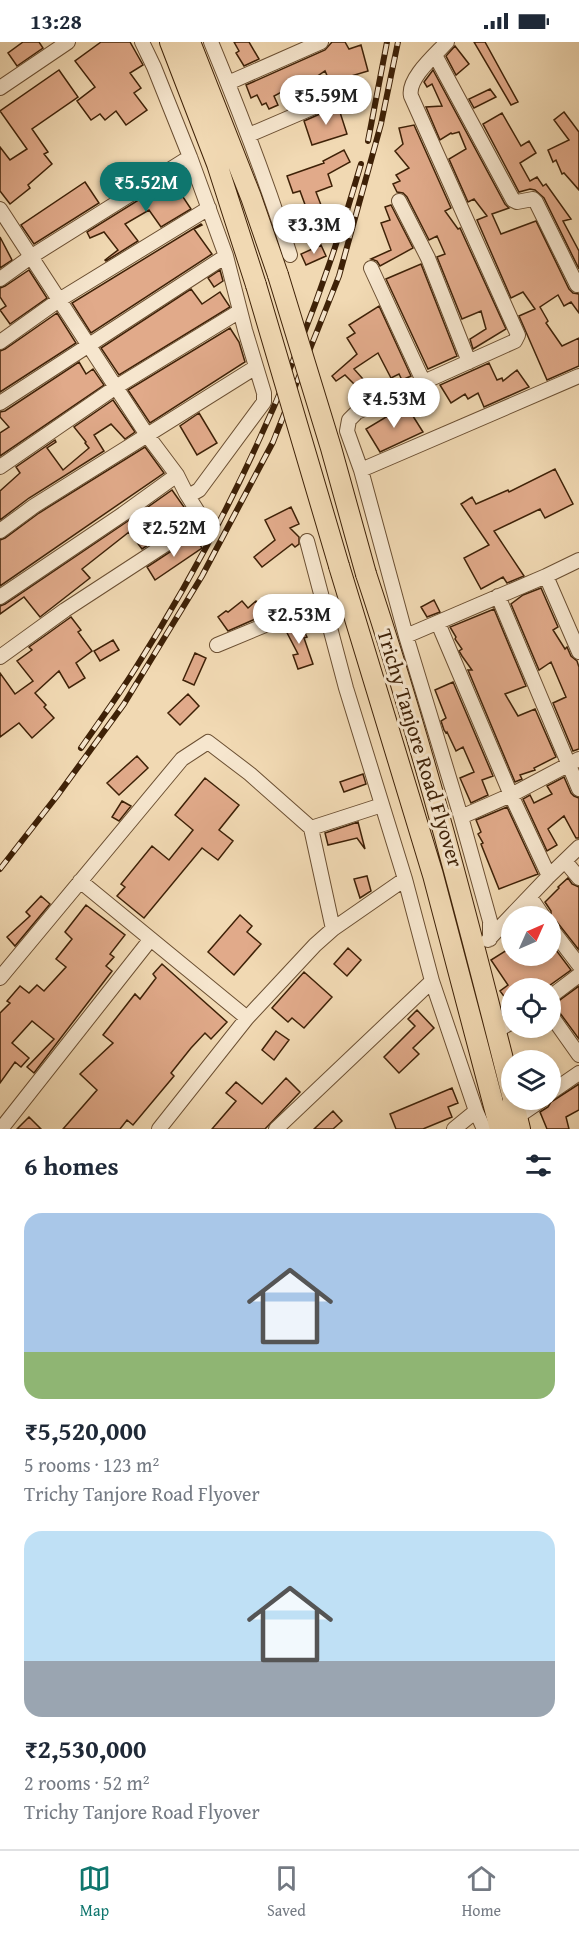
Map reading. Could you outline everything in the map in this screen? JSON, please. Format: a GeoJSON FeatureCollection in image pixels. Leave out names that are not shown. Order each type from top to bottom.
{"type":"FeatureCollection","features":[{"type":"Feature","properties":{"kind":"highway","name":"Trichy Tanjore Road Flyover"},"geometry":{"type":"LineString","coordinates":[[171,42],[217,164],[256,285],[433,875],[500,1129]]}},
{"type":"Feature","properties":{"kind":"highway","name":"Trichy Tanjore Road Flyover"},"geometry":{"type":"LineString","coordinates":[[190,42],[251,197],[281,286],[331,448],[366,574],[396,665],[465,908],[483,944],[501,1015]]}},
{"type":"Feature","properties":{"kind":"street"},"geometry":{"type":"LineString","coordinates":[[0,88],[68,42]]}},
{"type":"Feature","properties":{"kind":"street"},"geometry":{"type":"LineString","coordinates":[[142,42],[190,157],[226,256],[264,393],[264,402],[199,490],[192,494],[186,493]]}},
{"type":"Feature","properties":{"kind":"street"},"geometry":{"type":"LineString","coordinates":[[211,42],[268,184],[290,255]]}},
{"type":"Feature","properties":{"kind":"street"},"geometry":{"type":"LineString","coordinates":[[228,84],[321,42]]}},
{"type":"Feature","properties":{"kind":"street"},"geometry":{"type":"LineString","coordinates":[[447,42],[413,80],[411,96],[518,335],[515,341],[357,412],[349,420],[347,431],[361,470],[406,636],[461,816],[490,921],[483,944]]}},
{"type":"Feature","properties":{"kind":"street"},"geometry":{"type":"LineString","coordinates":[[435,55],[513,200],[517,202],[532,199],[536,202],[577,285]]}},
{"type":"Feature","properties":{"kind":"street"},"geometry":{"type":"LineString","coordinates":[[249,135],[356,89]]}},
{"type":"Feature","properties":{"kind":"street"},"geometry":{"type":"LineString","coordinates":[[0,279],[32,256],[190,157]]}},
{"type":"Feature","properties":{"kind":"street"},"geometry":{"type":"LineString","coordinates":[[399,201],[428,258],[469,362]]}},
{"type":"Feature","properties":{"kind":"street"},"geometry":{"type":"LineString","coordinates":[[0,342],[59,300],[209,208]]}},
{"type":"Feature","properties":{"kind":"street"},"geometry":{"type":"LineString","coordinates":[[0,209],[147,435],[177,475],[203,520],[65,610],[0,657]]}},
{"type":"Feature","properties":{"kind":"street"},"geometry":{"type":"LineString","coordinates":[[0,404],[226,256]]}},
{"type":"Feature","properties":{"kind":"street"},"geometry":{"type":"LineString","coordinates":[[370,268],[424,383]]}},
{"type":"Feature","properties":{"kind":"street"},"geometry":{"type":"LineString","coordinates":[[0,466],[116,387],[240,311]]}},
{"type":"Feature","properties":{"kind":"street"},"geometry":{"type":"LineString","coordinates":[[0,531],[34,506],[256,367]]}},
{"type":"Feature","properties":{"kind":"street"},"geometry":{"type":"LineString","coordinates":[[361,470],[579,376]]}},
{"type":"Feature","properties":{"kind":"street"},"geometry":{"type":"LineString","coordinates":[[0,597],[177,475]]}},
{"type":"Feature","properties":{"kind":"street"},"geometry":{"type":"LineString","coordinates":[[307,541],[346,688],[405,879],[432,981],[476,1111],[483,1127],[487,1129]]}},
{"type":"Feature","properties":{"kind":"street"},"geometry":{"type":"LineString","coordinates":[[406,636],[579,560]]}},
{"type":"Feature","properties":{"kind":"street"},"geometry":{"type":"LineString","coordinates":[[546,576],[579,652]]}},
{"type":"Feature","properties":{"kind":"street"},"geometry":{"type":"LineString","coordinates":[[498,596],[574,761],[579,789]]}},
{"type":"Feature","properties":{"kind":"street"},"geometry":{"type":"LineString","coordinates":[[217,645],[323,601]]}},
{"type":"Feature","properties":{"kind":"street"},"geometry":{"type":"LineString","coordinates":[[438,623],[511,795],[549,876]]}},
{"type":"Feature","properties":{"kind":"street"},"geometry":{"type":"LineString","coordinates":[[0,978],[182,759],[208,742],[250,774],[311,828],[333,930]]}},
{"type":"Feature","properties":{"kind":"street"},"geometry":{"type":"LineString","coordinates":[[461,816],[511,795],[574,761]]}},
{"type":"Feature","properties":{"kind":"street"},"geometry":{"type":"LineString","coordinates":[[311,828],[382,805]]}},
{"type":"Feature","properties":{"kind":"street"},"geometry":{"type":"LineString","coordinates":[[483,944],[579,847]]}},
{"type":"Feature","properties":{"kind":"street"},"geometry":{"type":"LineString","coordinates":[[565,861],[579,878]]}},
{"type":"Feature","properties":{"kind":"street"},"geometry":{"type":"LineString","coordinates":[[159,1129],[247,1018],[315,945],[405,879]]}},
{"type":"Feature","properties":{"kind":"street"},"geometry":{"type":"LineString","coordinates":[[80,882],[247,1018]]}},
{"type":"Feature","properties":{"kind":"street"},"geometry":{"type":"LineString","coordinates":[[530,897],[536,906]]}},
{"type":"Feature","properties":{"kind":"street"},"geometry":{"type":"LineString","coordinates":[[2,1129],[150,940]]}},
{"type":"Feature","properties":{"kind":"street"},"geometry":{"type":"LineString","coordinates":[[561,941],[579,965]]}},
{"type":"Feature","properties":{"kind":"street"},"geometry":{"type":"LineString","coordinates":[[561,989],[579,975]]}},
{"type":"Feature","properties":{"kind":"street"},"geometry":{"type":"LineString","coordinates":[[276,1129],[432,981]]}},
{"type":"Feature","properties":{"kind":"street"},"geometry":{"type":"LineString","coordinates":[[561,1029],[579,1054]]}},
{"type":"Feature","properties":{"kind":"street"},"geometry":{"type":"LineString","coordinates":[[561,1085],[579,1073]]}},
{"type":"Feature","properties":{"kind":"street"},"geometry":{"type":"LineString","coordinates":[[454,1129],[476,1111]]}},
{"type":"Feature","properties":{"kind":"building"},"geometry":{"type":"Polygon","coordinates":[[[23,42],[39,42],[43,48],[17,66],[8,53],[23,42]]]}},
{"type":"Feature","properties":{"kind":"building"},"geometry":{"type":"Polygon","coordinates":[[[101,42],[130,42],[143,65],[130,73],[141,88],[134,93],[147,110],[126,125],[116,111],[105,120],[100,114],[91,120],[77,101],[95,87],[75,61],[101,42]]]}},
{"type":"Feature","properties":{"kind":"building"},"geometry":{"type":"Polygon","coordinates":[[[234,42],[249,42],[259,59],[244,66],[236,53],[239,51],[234,42]]]}},
{"type":"Feature","properties":{"kind":"building"},"geometry":{"type":"Polygon","coordinates":[[[332,42],[345,42],[349,49],[361,45],[368,71],[348,77],[350,82],[333,89],[325,71],[303,86],[306,93],[296,98],[291,87],[274,96],[278,105],[269,109],[266,103],[262,105],[257,95],[251,98],[246,85],[325,50],[332,42]]]}},
{"type":"Feature","properties":{"kind":"building"},"geometry":{"type":"Polygon","coordinates":[[[474,42],[485,42],[518,102],[511,105],[474,42]]]}},
{"type":"Feature","properties":{"kind":"building"},"geometry":{"type":"Polygon","coordinates":[[[455,46],[469,64],[456,75],[446,56],[455,46]]]}},
{"type":"Feature","properties":{"kind":"building"},"geometry":{"type":"Polygon","coordinates":[[[59,70],[78,97],[32,129],[48,152],[44,154],[52,164],[28,185],[30,188],[10,204],[0,191],[0,147],[10,160],[27,149],[0,111],[59,70]]]}},
{"type":"Feature","properties":{"kind":"building"},"geometry":{"type":"Polygon","coordinates":[[[433,70],[509,208],[492,214],[501,234],[536,221],[569,289],[579,294],[579,313],[571,302],[564,306],[558,295],[540,307],[548,321],[546,323],[562,346],[579,338],[579,366],[547,380],[519,316],[535,309],[523,292],[511,298],[477,220],[487,216],[474,199],[468,202],[449,159],[466,149],[459,132],[451,133],[440,140],[426,107],[442,106],[432,84],[427,87],[424,82],[433,70]]]}},
{"type":"Feature","properties":{"kind":"building"},"geometry":{"type":"Polygon","coordinates":[[[490,89],[496,97],[474,108],[469,99],[490,89]]]}},
{"type":"Feature","properties":{"kind":"building"},"geometry":{"type":"Polygon","coordinates":[[[338,106],[347,134],[312,145],[304,121],[338,106]]]}},
{"type":"Feature","properties":{"kind":"building"},"geometry":{"type":"Polygon","coordinates":[[[564,112],[579,132],[579,190],[564,173],[562,174],[556,160],[553,162],[548,150],[569,140],[554,120],[564,112]]]}},
{"type":"Feature","properties":{"kind":"building"},"geometry":{"type":"Polygon","coordinates":[[[502,113],[521,146],[529,141],[536,153],[520,163],[530,181],[537,177],[543,186],[546,184],[571,219],[563,221],[579,251],[579,269],[544,198],[535,190],[519,192],[483,124],[502,113]]]}},
{"type":"Feature","properties":{"kind":"building"},"geometry":{"type":"Polygon","coordinates":[[[414,125],[451,208],[445,211],[458,229],[460,228],[506,329],[473,349],[470,339],[486,329],[481,311],[462,319],[437,257],[445,254],[437,236],[429,240],[407,197],[397,192],[393,184],[400,181],[396,175],[409,168],[395,151],[403,144],[399,128],[414,125]]]}},
{"type":"Feature","properties":{"kind":"building"},"geometry":{"type":"Polygon","coordinates":[[[344,150],[350,162],[328,174],[332,186],[316,192],[321,205],[307,210],[300,191],[293,193],[287,176],[324,163],[323,161],[344,150]]]}},
{"type":"Feature","properties":{"kind":"building"},"geometry":{"type":"Polygon","coordinates":[[[185,171],[190,184],[179,191],[191,209],[161,227],[149,210],[125,224],[138,241],[106,261],[118,250],[104,232],[90,238],[87,232],[185,171]]]}},
{"type":"Feature","properties":{"kind":"building"},"geometry":{"type":"Polygon","coordinates":[[[85,182],[99,203],[34,244],[21,225],[85,182]]]}},
{"type":"Feature","properties":{"kind":"building"},"geometry":{"type":"Polygon","coordinates":[[[391,205],[413,248],[380,266],[377,261],[371,259],[391,250],[381,223],[390,220],[385,207],[391,205]]]}},
{"type":"Feature","properties":{"kind":"building"},"geometry":{"type":"Polygon","coordinates":[[[315,212],[321,224],[302,233],[296,220],[315,212]]]}},
{"type":"Feature","properties":{"kind":"building"},"geometry":{"type":"Polygon","coordinates":[[[201,224],[194,229],[212,254],[91,333],[72,303],[201,224]]]}},
{"type":"Feature","properties":{"kind":"building"},"geometry":{"type":"Polygon","coordinates":[[[0,237],[12,260],[0,268],[0,237]]]}},
{"type":"Feature","properties":{"kind":"building"},"geometry":{"type":"Polygon","coordinates":[[[321,245],[326,256],[306,265],[301,254],[321,245]]]}},
{"type":"Feature","properties":{"kind":"building"},"geometry":{"type":"Polygon","coordinates":[[[421,264],[457,356],[428,369],[386,279],[421,264]]]}},
{"type":"Feature","properties":{"kind":"building"},"geometry":{"type":"Polygon","coordinates":[[[29,270],[47,298],[10,324],[0,310],[6,306],[0,297],[0,288],[29,270]]]}},
{"type":"Feature","properties":{"kind":"building"},"geometry":{"type":"Polygon","coordinates":[[[220,270],[223,281],[214,287],[208,278],[220,270]]]}},
{"type":"Feature","properties":{"kind":"building"},"geometry":{"type":"Polygon","coordinates":[[[191,289],[202,304],[220,292],[230,307],[119,375],[101,348],[191,289]]]}},
{"type":"Feature","properties":{"kind":"building"},"geometry":{"type":"Polygon","coordinates":[[[379,306],[411,376],[402,380],[399,374],[391,378],[378,353],[354,369],[363,379],[356,386],[345,375],[336,381],[332,376],[357,354],[347,338],[355,333],[349,325],[379,306]]]}},
{"type":"Feature","properties":{"kind":"building"},"geometry":{"type":"Polygon","coordinates":[[[57,313],[76,343],[0,392],[0,351],[57,313]]]}},
{"type":"Feature","properties":{"kind":"building"},"geometry":{"type":"Polygon","coordinates":[[[230,328],[239,342],[245,362],[150,423],[128,390],[230,328]]]}},
{"type":"Feature","properties":{"kind":"building"},"geometry":{"type":"Polygon","coordinates":[[[79,362],[86,374],[93,369],[104,385],[0,456],[0,433],[9,427],[0,417],[0,412],[5,411],[79,362]]]}},
{"type":"Feature","properties":{"kind":"building"},"geometry":{"type":"Polygon","coordinates":[[[489,363],[497,380],[502,378],[503,381],[517,370],[529,387],[484,407],[478,393],[468,399],[465,394],[451,403],[440,385],[489,363]]]}},
{"type":"Feature","properties":{"kind":"building"},"geometry":{"type":"Polygon","coordinates":[[[113,400],[135,432],[125,439],[111,424],[94,435],[104,451],[29,498],[0,520],[0,491],[20,473],[16,467],[55,440],[56,442],[47,448],[63,470],[89,448],[74,427],[113,400]]]}},
{"type":"Feature","properties":{"kind":"building"},"geometry":{"type":"Polygon","coordinates":[[[406,405],[423,432],[380,452],[366,429],[406,405]]]}},
{"type":"Feature","properties":{"kind":"building"},"geometry":{"type":"Polygon","coordinates":[[[199,413],[217,443],[197,455],[180,426],[199,413]]]}},
{"type":"Feature","properties":{"kind":"building"},"geometry":{"type":"Polygon","coordinates":[[[145,447],[164,473],[0,586],[0,540],[145,447]]]}},
{"type":"Feature","properties":{"kind":"building"},"geometry":{"type":"Polygon","coordinates":[[[555,469],[573,504],[545,518],[540,509],[494,531],[524,576],[507,583],[503,577],[481,589],[464,558],[489,545],[461,504],[472,497],[476,504],[508,490],[509,492],[555,469]]]}},
{"type":"Feature","properties":{"kind":"building"},"geometry":{"type":"Polygon","coordinates":[[[172,490],[191,517],[142,549],[129,532],[82,569],[90,578],[40,617],[24,597],[0,614],[0,606],[172,490]]]}},
{"type":"Feature","properties":{"kind":"building"},"geometry":{"type":"Polygon","coordinates":[[[291,507],[299,524],[290,528],[299,537],[299,544],[295,547],[292,544],[262,567],[254,557],[275,540],[265,520],[291,507]]]}},
{"type":"Feature","properties":{"kind":"building"},"geometry":{"type":"Polygon","coordinates":[[[194,536],[202,548],[155,580],[147,567],[194,536]]]}},
{"type":"Feature","properties":{"kind":"building"},"geometry":{"type":"Polygon","coordinates":[[[541,588],[558,627],[553,630],[565,649],[567,647],[571,656],[577,661],[579,667],[579,749],[573,751],[553,703],[566,697],[551,662],[539,670],[511,604],[523,595],[541,588]]]}},
{"type":"Feature","properties":{"kind":"building"},"geometry":{"type":"Polygon","coordinates":[[[434,600],[440,612],[427,617],[421,607],[434,600]]]}},
{"type":"Feature","properties":{"kind":"building"},"geometry":{"type":"Polygon","coordinates":[[[242,601],[248,608],[256,601],[264,612],[253,620],[228,631],[218,617],[242,601]]]}},
{"type":"Feature","properties":{"kind":"building"},"geometry":{"type":"Polygon","coordinates":[[[494,609],[526,686],[505,694],[518,716],[535,709],[556,757],[534,768],[535,770],[520,775],[522,779],[515,782],[468,670],[472,670],[459,651],[462,649],[450,627],[494,609]]]}},
{"type":"Feature","properties":{"kind":"building"},"geometry":{"type":"Polygon","coordinates":[[[71,617],[81,630],[78,632],[92,651],[76,663],[85,678],[69,688],[59,671],[35,693],[54,718],[32,738],[19,723],[0,737],[0,673],[15,694],[33,681],[17,661],[32,650],[29,647],[71,617]]]}},
{"type":"Feature","properties":{"kind":"building"},"geometry":{"type":"Polygon","coordinates":[[[299,621],[307,637],[304,638],[313,664],[298,669],[293,655],[298,654],[284,627],[299,621]]]}},
{"type":"Feature","properties":{"kind":"building"},"geometry":{"type":"Polygon","coordinates":[[[113,640],[119,650],[100,661],[94,651],[113,640]]]}},
{"type":"Feature","properties":{"kind":"building"},"geometry":{"type":"Polygon","coordinates":[[[195,653],[206,658],[194,685],[183,680],[195,653]]]}},
{"type":"Feature","properties":{"kind":"building"},"geometry":{"type":"Polygon","coordinates":[[[453,682],[493,776],[482,780],[488,795],[471,803],[460,778],[474,772],[463,747],[456,751],[444,730],[441,721],[446,718],[435,690],[453,682]]]}},
{"type":"Feature","properties":{"kind":"building"},"geometry":{"type":"Polygon","coordinates":[[[188,694],[199,706],[180,725],[168,713],[188,694]]]}},
{"type":"Feature","properties":{"kind":"building"},"geometry":{"type":"Polygon","coordinates":[[[137,756],[148,768],[119,795],[107,783],[137,756]]]}},
{"type":"Feature","properties":{"kind":"building"},"geometry":{"type":"Polygon","coordinates":[[[363,774],[366,784],[344,792],[340,782],[363,774]]]}},
{"type":"Feature","properties":{"kind":"building"},"geometry":{"type":"Polygon","coordinates":[[[564,777],[571,793],[579,798],[579,838],[576,838],[564,816],[548,829],[557,845],[547,851],[523,799],[530,795],[534,803],[552,794],[547,786],[564,777]]]}},
{"type":"Feature","properties":{"kind":"building"},"geometry":{"type":"Polygon","coordinates":[[[205,778],[239,805],[219,830],[233,841],[218,860],[202,848],[144,918],[117,896],[125,887],[121,884],[152,846],[169,860],[193,830],[175,815],[205,778]]]}},
{"type":"Feature","properties":{"kind":"building"},"geometry":{"type":"Polygon","coordinates":[[[122,801],[131,806],[119,821],[112,817],[122,801]]]}},
{"type":"Feature","properties":{"kind":"building"},"geometry":{"type":"Polygon","coordinates":[[[507,807],[538,874],[499,889],[481,844],[483,843],[478,834],[481,832],[476,820],[507,807]]]}},
{"type":"Feature","properties":{"kind":"building"},"geometry":{"type":"Polygon","coordinates":[[[358,822],[365,849],[357,838],[328,845],[325,833],[358,822]]]}},
{"type":"Feature","properties":{"kind":"building"},"geometry":{"type":"Polygon","coordinates":[[[367,876],[371,891],[360,898],[354,879],[367,876]]]}},
{"type":"Feature","properties":{"kind":"building"},"geometry":{"type":"Polygon","coordinates":[[[568,878],[572,884],[579,887],[579,950],[561,927],[561,906],[548,906],[545,902],[568,878]]]}},
{"type":"Feature","properties":{"kind":"building"},"geometry":{"type":"Polygon","coordinates":[[[41,896],[50,904],[15,946],[7,937],[30,916],[26,912],[41,896]]]}},
{"type":"Feature","properties":{"kind":"building"},"geometry":{"type":"Polygon","coordinates":[[[86,905],[125,935],[110,954],[114,957],[106,966],[112,971],[34,1073],[27,1067],[54,1039],[32,1021],[12,1043],[29,1058],[21,1067],[15,1062],[0,1083],[0,1013],[10,1003],[7,1001],[20,986],[29,993],[37,985],[44,991],[66,967],[56,959],[72,939],[65,932],[86,905]]]}},
{"type":"Feature","properties":{"kind":"building"},"geometry":{"type":"Polygon","coordinates":[[[240,915],[252,926],[247,932],[261,944],[234,975],[208,952],[240,915]]]}},
{"type":"Feature","properties":{"kind":"building"},"geometry":{"type":"Polygon","coordinates":[[[348,948],[361,960],[347,976],[334,964],[348,948]]]}},
{"type":"Feature","properties":{"kind":"building"},"geometry":{"type":"Polygon","coordinates":[[[501,954],[501,966],[561,966],[561,957],[571,970],[560,978],[503,978],[491,960],[501,954]]]}},
{"type":"Feature","properties":{"kind":"building"},"geometry":{"type":"Polygon","coordinates":[[[162,964],[227,1022],[211,1039],[205,1033],[191,1048],[171,1073],[174,1076],[133,1125],[127,1120],[120,1129],[63,1129],[97,1090],[80,1074],[113,1043],[103,1035],[135,994],[140,999],[156,978],[153,974],[162,964]]]}},
{"type":"Feature","properties":{"kind":"building"},"geometry":{"type":"Polygon","coordinates":[[[304,972],[332,997],[304,1028],[292,1018],[288,1022],[272,1008],[304,972]]]}},
{"type":"Feature","properties":{"kind":"building"},"geometry":{"type":"Polygon","coordinates":[[[579,986],[579,1039],[561,1014],[561,999],[579,986]]]}},
{"type":"Feature","properties":{"kind":"building"},"geometry":{"type":"Polygon","coordinates":[[[417,1010],[434,1028],[413,1048],[419,1054],[399,1073],[384,1057],[415,1026],[408,1019],[417,1010]]]}},
{"type":"Feature","properties":{"kind":"building"},"geometry":{"type":"Polygon","coordinates":[[[276,1031],[289,1040],[274,1060],[262,1050],[276,1031]]]}},
{"type":"Feature","properties":{"kind":"building"},"geometry":{"type":"Polygon","coordinates":[[[286,1078],[300,1092],[265,1129],[212,1129],[236,1101],[226,1093],[236,1082],[262,1104],[286,1078]]]}},
{"type":"Feature","properties":{"kind":"building"},"geometry":{"type":"Polygon","coordinates":[[[579,1084],[579,1110],[566,1117],[569,1129],[547,1129],[540,1112],[561,1110],[561,1096],[579,1084]]]}},
{"type":"Feature","properties":{"kind":"building"},"geometry":{"type":"Polygon","coordinates":[[[452,1088],[458,1103],[448,1107],[452,1117],[423,1129],[396,1129],[390,1114],[452,1088]]]}},
{"type":"Feature","properties":{"kind":"building"},"geometry":{"type":"Polygon","coordinates":[[[333,1111],[342,1121],[333,1129],[314,1129],[333,1111]]]}},
{"type":"Feature","properties":{"kind":"building"},"geometry":{"type":"Polygon","coordinates":[[[29,1117],[41,1129],[17,1129],[29,1117]]]}},
{"type":"Feature","properties":{"kind":"railway"},"geometry":{"type":"LineString","coordinates":[[368,141],[387,42]]}},
{"type":"Feature","properties":{"kind":"railway"},"geometry":{"type":"LineString","coordinates":[[0,869],[124,704],[202,576],[273,442],[339,276],[381,124],[398,42]]}},
{"type":"Feature","properties":{"kind":"railway"},"geometry":{"type":"LineString","coordinates":[[81,748],[129,679],[171,610],[237,487],[266,424],[318,296],[361,164]]}}]}
